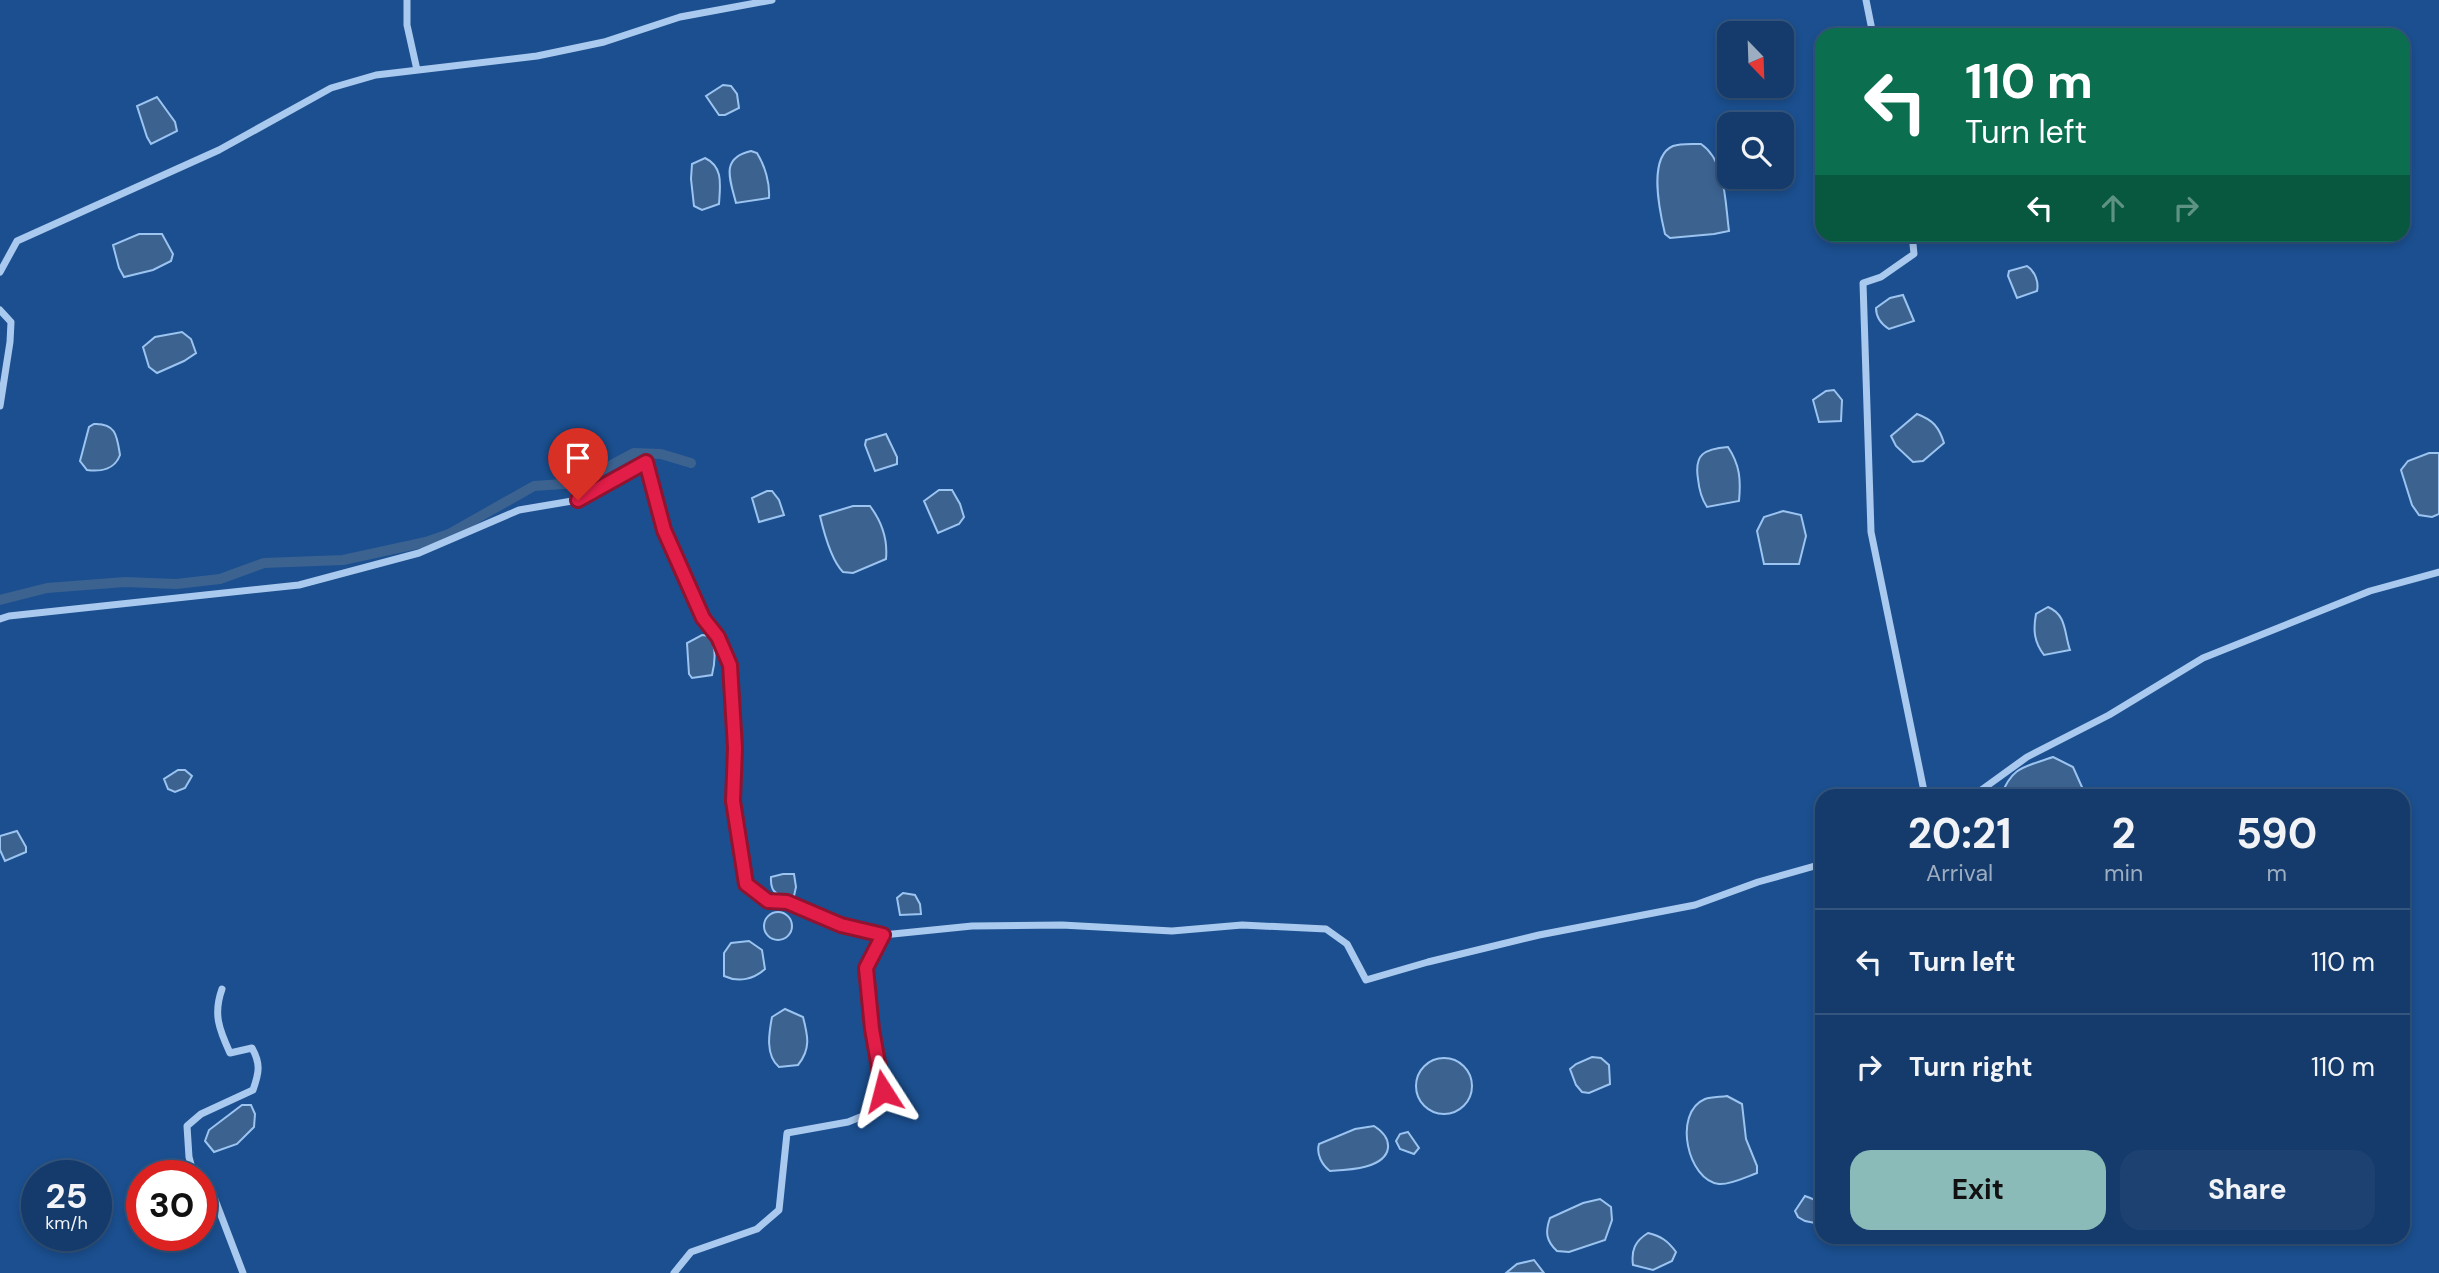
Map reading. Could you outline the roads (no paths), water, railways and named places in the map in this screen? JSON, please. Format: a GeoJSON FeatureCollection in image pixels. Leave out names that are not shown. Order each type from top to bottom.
{"type":"FeatureCollection","features":[{"type":"Feature","properties":{"kind":"street"},"geometry":{"type":"LineString","coordinates":[[407,0],[407,25],[417,70]]}},
{"type":"Feature","properties":{"kind":"street"},"geometry":{"type":"LineString","coordinates":[[0,272],[17,241],[219,150],[331,88],[376,75],[537,56],[604,42],[680,17],[772,0]]}},
{"type":"Feature","properties":{"kind":"street"},"geometry":{"type":"LineString","coordinates":[[1866,0],[1871,28]]}},
{"type":"Feature","properties":{"kind":"street"},"geometry":{"type":"LineString","coordinates":[[1913,242],[1914,254],[1881,277],[1863,283],[1871,532],[1924,789]]}},
{"type":"Feature","properties":{"kind":"street"},"geometry":{"type":"LineString","coordinates":[[0,310],[11,322],[0,406]]}},
{"type":"Feature","properties":{"kind":"street"},"geometry":{"type":"LineString","coordinates":[[0,619],[299,584],[419,553],[519,510],[578,500],[646,462],[664,530],[703,618],[718,637],[730,665],[735,748],[733,801],[746,884],[768,901],[787,902],[841,925],[883,935],[972,926],[1062,925],[1172,931],[1242,925],[1326,929],[1347,944],[1366,980],[1539,935],[1695,905],[1758,882],[1815,866]]}},
{"type":"Feature","properties":{"kind":"street"},"geometry":{"type":"LineString","coordinates":[[1983,789],[2027,757],[2109,715],[2203,658],[2370,591],[2439,572]]}},
{"type":"Feature","properties":{"kind":"street"},"geometry":{"type":"LineString","coordinates":[[674,1273],[691,1252],[757,1229],[779,1210],[787,1133],[848,1122],[885,1107],[872,1029],[866,968],[883,935]]}},
{"type":"Feature","properties":{"kind":"street"},"geometry":{"type":"LineString","coordinates":[[189,1160],[187,1126],[201,1114],[253,1090],[259,1074],[260,1062],[252,1048],[230,1053],[219,1029],[216,1005],[222,989]]}},
{"type":"Feature","properties":{"kind":"street"},"geometry":{"type":"LineString","coordinates":[[217,1205],[243,1273]]}},
{"type":"Feature","properties":{"kind":"water"},"geometry":{"type":"Polygon","coordinates":[[[723,85],[731,86],[737,94],[739,108],[719,115],[706,96],[723,85]]]}},
{"type":"Feature","properties":{"kind":"water"},"geometry":{"type":"Polygon","coordinates":[[[157,97],[175,122],[177,131],[151,144],[137,106],[157,97]]]}},
{"type":"Feature","properties":{"kind":"water"},"geometry":{"type":"Polygon","coordinates":[[[1701,144],[1715,161],[1717,189],[1724,189],[1729,231],[1670,238],[1665,234],[1657,186],[1660,161],[1665,152],[1673,146],[1701,144]]]}},
{"type":"Feature","properties":{"kind":"water"},"geometry":{"type":"Polygon","coordinates":[[[751,151],[757,153],[765,169],[769,198],[736,203],[730,178],[731,164],[741,154],[751,151]]]}},
{"type":"Feature","properties":{"kind":"water"},"geometry":{"type":"Polygon","coordinates":[[[705,158],[718,172],[720,190],[719,204],[702,210],[694,206],[691,179],[692,164],[705,158]]]}},
{"type":"Feature","properties":{"kind":"water"},"geometry":{"type":"Polygon","coordinates":[[[139,234],[162,234],[173,254],[171,261],[153,270],[124,277],[113,245],[139,234]]]}},
{"type":"Feature","properties":{"kind":"water"},"geometry":{"type":"Polygon","coordinates":[[[2027,266],[2036,277],[2037,291],[2017,298],[2008,276],[2009,271],[2027,266]]]}},
{"type":"Feature","properties":{"kind":"water"},"geometry":{"type":"Polygon","coordinates":[[[1903,295],[1914,321],[1889,329],[1880,320],[1876,308],[1890,298],[1903,295]]]}},
{"type":"Feature","properties":{"kind":"water"},"geometry":{"type":"Polygon","coordinates":[[[182,332],[191,339],[196,353],[157,373],[149,367],[143,347],[155,337],[182,332]]]}},
{"type":"Feature","properties":{"kind":"water"},"geometry":{"type":"Polygon","coordinates":[[[1834,390],[1842,400],[1841,421],[1819,422],[1813,400],[1826,391],[1834,390]]]}},
{"type":"Feature","properties":{"kind":"water"},"geometry":{"type":"Polygon","coordinates":[[[1917,414],[1935,425],[1944,443],[1923,461],[1913,462],[1896,446],[1891,436],[1917,414]]]}},
{"type":"Feature","properties":{"kind":"water"},"geometry":{"type":"Polygon","coordinates":[[[94,424],[111,428],[120,455],[115,464],[107,468],[87,470],[80,461],[89,427],[94,424]]]}},
{"type":"Feature","properties":{"kind":"water"},"geometry":{"type":"Polygon","coordinates":[[[886,434],[897,457],[897,464],[875,471],[865,445],[866,440],[886,434]]]}},
{"type":"Feature","properties":{"kind":"water"},"geometry":{"type":"Polygon","coordinates":[[[1728,447],[1739,473],[1739,501],[1707,507],[1699,486],[1699,458],[1707,451],[1728,447]]]}},
{"type":"Feature","properties":{"kind":"water"},"geometry":{"type":"Polygon","coordinates":[[[2429,453],[2439,453],[2439,514],[2432,517],[2419,515],[2412,505],[2401,470],[2408,461],[2429,453]]]}},
{"type":"Feature","properties":{"kind":"water"},"geometry":{"type":"Polygon","coordinates":[[[939,490],[952,490],[964,517],[959,524],[938,533],[924,501],[939,490]]]}},
{"type":"Feature","properties":{"kind":"water"},"geometry":{"type":"Polygon","coordinates":[[[772,491],[779,500],[784,515],[759,522],[752,498],[772,491]]]}},
{"type":"Feature","properties":{"kind":"water"},"geometry":{"type":"Polygon","coordinates":[[[853,506],[870,506],[878,518],[886,544],[886,559],[853,573],[843,572],[835,561],[820,516],[853,506]]]}},
{"type":"Feature","properties":{"kind":"water"},"geometry":{"type":"Polygon","coordinates":[[[1783,511],[1801,515],[1806,536],[1799,564],[1764,564],[1757,531],[1764,517],[1783,511]]]}},
{"type":"Feature","properties":{"kind":"water"},"geometry":{"type":"Polygon","coordinates":[[[2048,607],[2062,620],[2070,650],[2044,655],[2038,645],[2036,614],[2048,607]]]}},
{"type":"Feature","properties":{"kind":"water"},"geometry":{"type":"Polygon","coordinates":[[[702,635],[710,636],[713,645],[712,675],[692,678],[689,674],[687,643],[702,635]]]}},
{"type":"Feature","properties":{"kind":"water"},"geometry":{"type":"Polygon","coordinates":[[[2053,757],[2073,767],[2083,789],[2004,789],[2015,773],[2053,757]]]}},
{"type":"Feature","properties":{"kind":"water"},"geometry":{"type":"Polygon","coordinates":[[[178,770],[185,770],[192,776],[185,788],[175,792],[168,789],[164,779],[178,770]]]}},
{"type":"Feature","properties":{"kind":"water"},"geometry":{"type":"Polygon","coordinates":[[[17,831],[26,852],[5,861],[0,850],[0,836],[17,831]]]}},
{"type":"Feature","properties":{"kind":"water"},"geometry":{"type":"Polygon","coordinates":[[[794,874],[794,896],[780,895],[772,888],[771,877],[794,874]]]}},
{"type":"Feature","properties":{"kind":"water"},"geometry":{"type":"Polygon","coordinates":[[[903,893],[915,895],[921,914],[900,915],[897,898],[903,893]]]}},
{"type":"Feature","properties":{"kind":"water"},"geometry":{"type":"Polygon","coordinates":[[[778,912],[788,916],[792,926],[788,936],[778,940],[768,936],[764,926],[768,916],[778,912]]]}},
{"type":"Feature","properties":{"kind":"water"},"geometry":{"type":"Polygon","coordinates":[[[749,941],[762,950],[765,969],[746,979],[724,976],[724,953],[731,943],[749,941]]]}},
{"type":"Feature","properties":{"kind":"water"},"geometry":{"type":"Polygon","coordinates":[[[785,1009],[803,1017],[807,1042],[805,1053],[798,1065],[779,1067],[770,1050],[770,1030],[772,1017],[785,1009]]]}},
{"type":"Feature","properties":{"kind":"water"},"geometry":{"type":"Polygon","coordinates":[[[1592,1057],[1601,1058],[1609,1065],[1610,1084],[1589,1093],[1582,1092],[1570,1069],[1592,1057]]]}},
{"type":"Feature","properties":{"kind":"water"},"geometry":{"type":"Polygon","coordinates":[[[1444,1058],[1455,1060],[1464,1066],[1470,1075],[1470,1097],[1464,1106],[1455,1112],[1444,1114],[1433,1112],[1424,1106],[1418,1097],[1416,1086],[1418,1075],[1424,1066],[1433,1060],[1444,1058]]]}},
{"type":"Feature","properties":{"kind":"water"},"geometry":{"type":"Polygon","coordinates":[[[1727,1096],[1742,1104],[1746,1139],[1757,1166],[1757,1173],[1719,1184],[1708,1180],[1699,1171],[1688,1146],[1687,1131],[1689,1118],[1695,1107],[1705,1099],[1727,1096]]]}},
{"type":"Feature","properties":{"kind":"water"},"geometry":{"type":"Polygon","coordinates":[[[242,1105],[251,1105],[255,1114],[254,1127],[237,1144],[214,1152],[205,1141],[209,1130],[242,1105]]]}},
{"type":"Feature","properties":{"kind":"water"},"geometry":{"type":"Polygon","coordinates":[[[1374,1126],[1384,1135],[1388,1144],[1385,1155],[1380,1160],[1364,1167],[1346,1170],[1330,1171],[1324,1166],[1319,1155],[1319,1144],[1355,1129],[1374,1126]]]}},
{"type":"Feature","properties":{"kind":"water"},"geometry":{"type":"Polygon","coordinates":[[[1408,1132],[1419,1148],[1414,1154],[1400,1149],[1396,1141],[1400,1134],[1408,1132]]]}},
{"type":"Feature","properties":{"kind":"water"},"geometry":{"type":"Polygon","coordinates":[[[1805,1196],[1815,1200],[1815,1223],[1798,1217],[1795,1211],[1805,1196]]]}},
{"type":"Feature","properties":{"kind":"water"},"geometry":{"type":"Polygon","coordinates":[[[1600,1199],[1611,1207],[1612,1220],[1605,1240],[1569,1252],[1557,1251],[1548,1236],[1550,1218],[1583,1203],[1600,1199]]]}},
{"type":"Feature","properties":{"kind":"water"},"geometry":{"type":"Polygon","coordinates":[[[1648,1233],[1664,1240],[1676,1252],[1672,1261],[1653,1270],[1633,1265],[1635,1246],[1648,1233]]]}},
{"type":"Feature","properties":{"kind":"water"},"geometry":{"type":"Polygon","coordinates":[[[1534,1260],[1544,1273],[1506,1273],[1517,1264],[1534,1260]]]}},
{"type":"Feature","properties":{"kind":"waterway"},"geometry":{"type":"LineString","coordinates":[[0,600],[47,588],[125,582],[176,584],[220,579],[264,563],[343,560],[426,542],[449,534],[534,486],[578,483],[634,453],[661,454],[691,463]]}}]}
